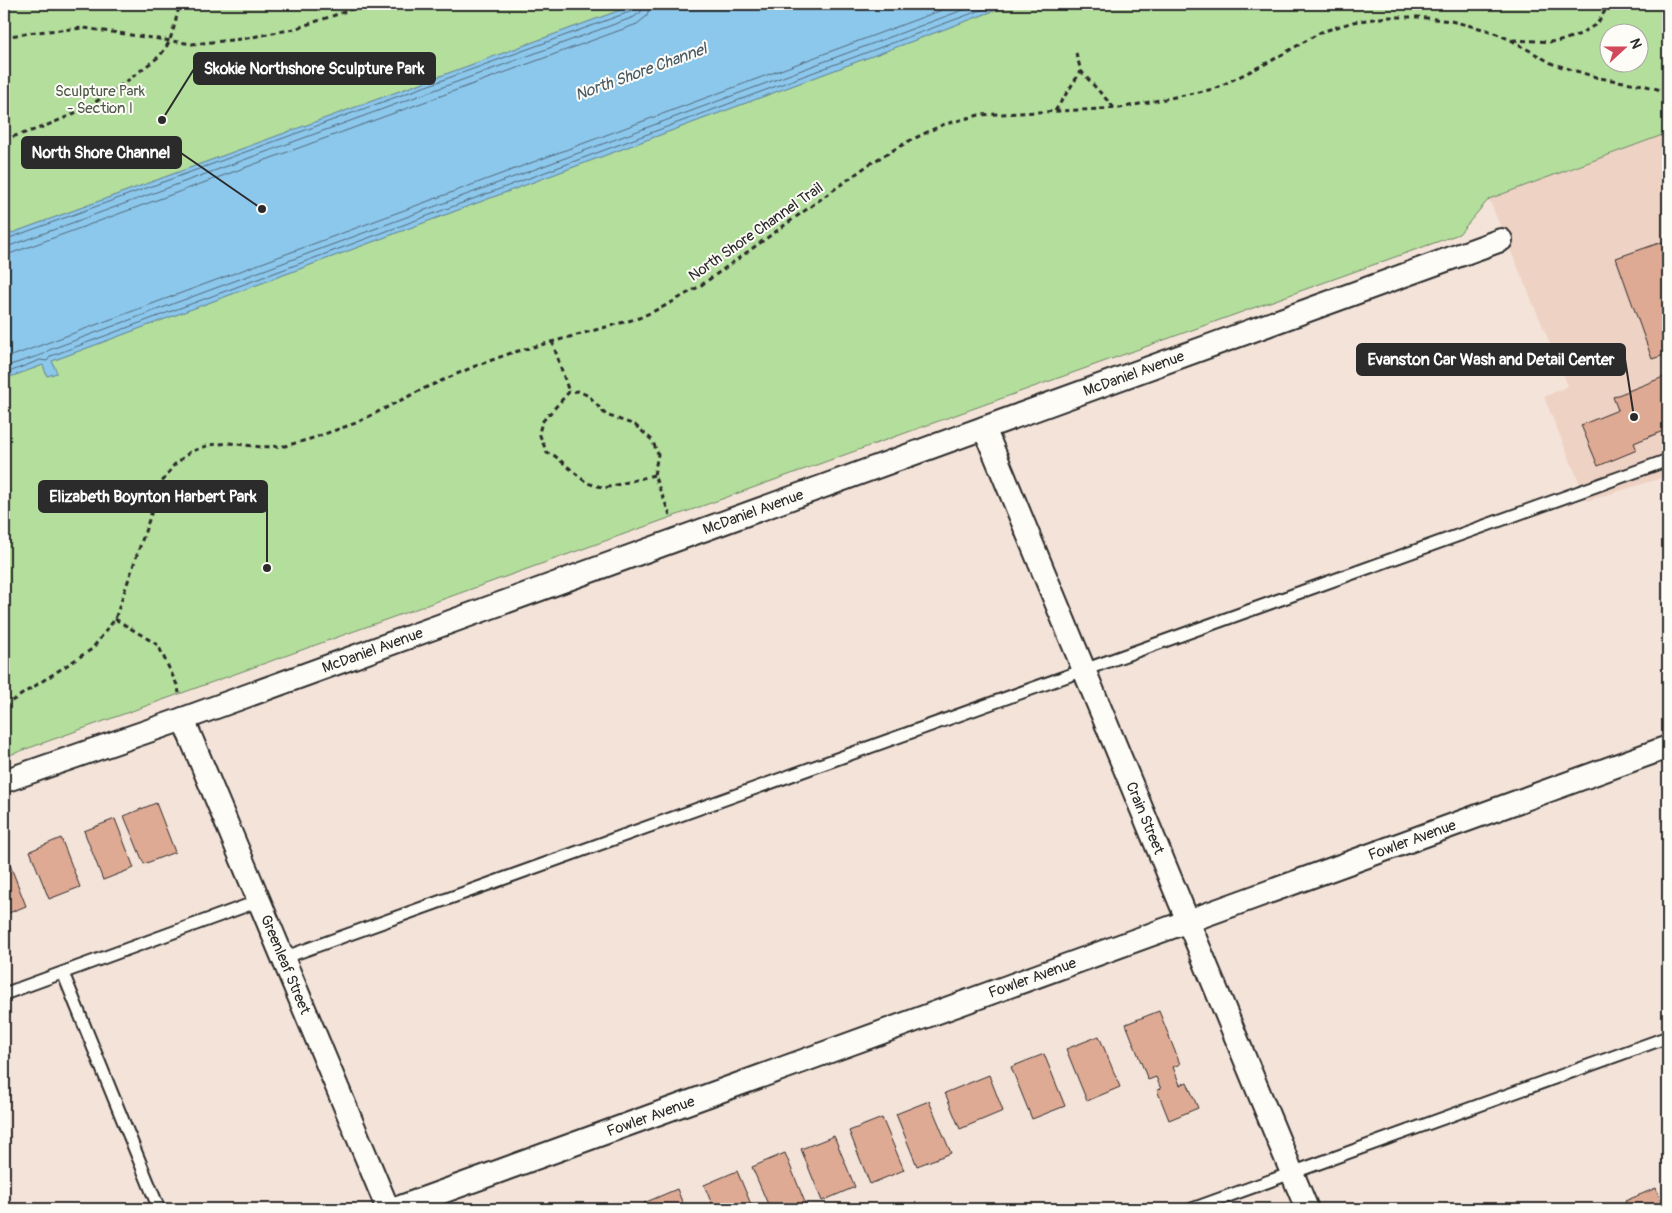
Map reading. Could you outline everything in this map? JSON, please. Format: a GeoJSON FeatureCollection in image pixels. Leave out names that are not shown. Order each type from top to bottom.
{"type":"FeatureCollection","features":[{"type":"Feature","properties":{"kind":"street","name":"McDaniel Avenue"},"geometry":{"type":"LineString","coordinates":[[4,781],[183,719],[1501,240]]}},
{"type":"Feature","properties":{"kind":"street","name":"Crain Street"},"geometry":{"type":"LineString","coordinates":[[984,428],[1307,1209]]}},
{"type":"Feature","properties":{"kind":"street","name":"Greenleaf Street"},"geometry":{"type":"LineString","coordinates":[[183,719],[388,1209]]}},
{"type":"Feature","properties":{"kind":"street","name":"Fowler Avenue"},"geometry":{"type":"LineString","coordinates":[[394,1209],[1668,748]]}},
{"type":"Feature","properties":{"kind":"lane"},"geometry":{"type":"LineString","coordinates":[[283,958],[1668,460]]}},
{"type":"Feature","properties":{"kind":"lane"},"geometry":{"type":"LineString","coordinates":[[4,994],[259,901]]}},
{"type":"Feature","properties":{"kind":"lane"},"geometry":{"type":"LineString","coordinates":[[63,973],[159,1209]]}},
{"type":"Feature","properties":{"kind":"lane"},"geometry":{"type":"LineString","coordinates":[[1192,1209],[1668,1037]]}},
{"type":"Feature","properties":{"kind":"path"},"geometry":{"type":"LineString","coordinates":[[4,139],[59,122],[85,109],[131,78],[161,54],[170,41],[180,4]]}},
{"type":"Feature","properties":{"kind":"path"},"geometry":{"type":"LineString","coordinates":[[345,4],[347,11]]}},
{"type":"Feature","properties":{"kind":"path"},"geometry":{"type":"LineString","coordinates":[[4,37],[84,28],[192,44],[242,39],[294,29],[364,4]]}},
{"type":"Feature","properties":{"kind":"path","name":"North Shore Channel Trail"},"geometry":{"type":"LineString","coordinates":[[1511,40],[1557,42],[1578,35],[1597,24],[1609,4]]}},
{"type":"Feature","properties":{"kind":"path","name":"North Shore Channel Trail"},"geometry":{"type":"LineString","coordinates":[[4,706],[92,649],[115,619],[162,482],[174,465],[190,452],[210,444],[229,443],[260,447],[285,446],[310,439],[356,423],[425,388],[472,367],[552,341],[639,318],[700,286],[871,163],[908,141],[942,125],[979,115],[1114,108],[1214,89],[1264,65],[1321,32],[1353,22],[1387,17],[1418,16],[1451,21],[1487,30],[1511,40],[1553,64],[1599,78],[1668,92]]}},
{"type":"Feature","properties":{"kind":"path"},"geometry":{"type":"LineString","coordinates":[[1076,53],[1081,72],[1114,108]]}},
{"type":"Feature","properties":{"kind":"path"},"geometry":{"type":"LineString","coordinates":[[1055,110],[1081,72]]}},
{"type":"Feature","properties":{"kind":"path"},"geometry":{"type":"LineString","coordinates":[[552,341],[570,392]]}},
{"type":"Feature","properties":{"kind":"path"},"geometry":{"type":"LineString","coordinates":[[654,475],[605,488],[587,483],[555,456],[547,453],[539,434],[542,422],[570,392],[578,391],[589,396],[606,415],[635,425],[652,440],[658,454],[654,475],[680,539]]}},
{"type":"Feature","properties":{"kind":"path"},"geometry":{"type":"LineString","coordinates":[[115,619],[158,645],[178,687],[183,719]]}},
{"type":"Feature","properties":{"kind":"shaded area"},"geometry":{"type":"Polygon","coordinates":[[[1668,133],[1668,476],[1587,501],[1544,397],[1568,386],[1489,199],[1668,133]]]}},
{"type":"Feature","properties":{"kind":"green space","name":"Sculpture Park - Section I"},"geometry":{"type":"Polygon","coordinates":[[[4,4],[637,4],[4,236],[4,4]]]}},
{"type":"Feature","properties":{"kind":"green space"},"geometry":{"type":"Polygon","coordinates":[[[1012,4],[1668,4],[1668,133],[1489,199],[1459,234],[4,757],[4,379],[43,365],[47,376],[56,373],[52,361],[1012,4]]]}},
{"type":"Feature","properties":{"kind":"water"},"geometry":{"type":"Polygon","coordinates":[[[637,4],[1012,4],[52,361],[57,373],[47,376],[43,365],[4,379],[4,236],[637,4]]]}},
{"type":"Feature","properties":{"kind":"building"},"geometry":{"type":"Polygon","coordinates":[[[1668,240],[1668,354],[1652,359],[1616,258],[1668,240]]]}},
{"type":"Feature","properties":{"kind":"building"},"geometry":{"type":"Polygon","coordinates":[[[1666,376],[1668,382],[1668,429],[1634,443],[1637,450],[1598,466],[1581,425],[1618,410],[1613,397],[1666,376]]]}},
{"type":"Feature","properties":{"kind":"building"},"geometry":{"type":"Polygon","coordinates":[[[156,803],[175,852],[144,864],[124,816],[156,803]]]}},
{"type":"Feature","properties":{"kind":"building"},"geometry":{"type":"Polygon","coordinates":[[[115,819],[134,868],[103,880],[84,831],[115,819]]]}},
{"type":"Feature","properties":{"kind":"building"},"geometry":{"type":"Polygon","coordinates":[[[61,838],[80,887],[49,899],[30,851],[61,838]]]}},
{"type":"Feature","properties":{"kind":"building"},"geometry":{"type":"Polygon","coordinates":[[[7,857],[26,906],[4,915],[4,859],[7,857]]]}},
{"type":"Feature","properties":{"kind":"building"},"geometry":{"type":"Polygon","coordinates":[[[1159,1011],[1180,1064],[1173,1067],[1180,1085],[1187,1082],[1198,1108],[1169,1120],[1157,1090],[1161,1089],[1156,1077],[1148,1080],[1126,1024],[1159,1011]]]}},
{"type":"Feature","properties":{"kind":"building"},"geometry":{"type":"Polygon","coordinates":[[[1099,1036],[1120,1087],[1087,1101],[1066,1049],[1099,1036]]]}},
{"type":"Feature","properties":{"kind":"building"},"geometry":{"type":"Polygon","coordinates":[[[1044,1054],[1065,1106],[1032,1119],[1011,1067],[1044,1054]]]}},
{"type":"Feature","properties":{"kind":"building"},"geometry":{"type":"Polygon","coordinates":[[[989,1075],[1003,1111],[960,1129],[945,1093],[989,1075]]]}},
{"type":"Feature","properties":{"kind":"building"},"geometry":{"type":"Polygon","coordinates":[[[929,1101],[951,1153],[917,1166],[896,1114],[929,1101]]]}},
{"type":"Feature","properties":{"kind":"building"},"geometry":{"type":"Polygon","coordinates":[[[882,1118],[904,1170],[870,1184],[849,1131],[882,1118]]]}},
{"type":"Feature","properties":{"kind":"building"},"geometry":{"type":"Polygon","coordinates":[[[834,1136],[855,1187],[822,1201],[801,1149],[834,1136]]]}},
{"type":"Feature","properties":{"kind":"building"},"geometry":{"type":"Polygon","coordinates":[[[785,1153],[806,1205],[796,1209],[770,1209],[752,1167],[785,1153]]]}},
{"type":"Feature","properties":{"kind":"building"},"geometry":{"type":"Polygon","coordinates":[[[737,1171],[753,1209],[714,1209],[704,1185],[737,1171]]]}},
{"type":"Feature","properties":{"kind":"building"},"geometry":{"type":"Polygon","coordinates":[[[1656,1188],[1664,1209],[1628,1209],[1625,1201],[1656,1188]]]}},
{"type":"Feature","properties":{"kind":"building"},"geometry":{"type":"Polygon","coordinates":[[[677,1189],[685,1209],[647,1209],[644,1203],[677,1189]]]}},
{"type":"Feature","properties":{"kind":"place","name":"Skokie Northshore Sculpture Park"},"geometry":{"type":"Point","coordinates":[162,120]}},
{"type":"Feature","properties":{"kind":"place","name":"North Shore Channel"},"geometry":{"type":"Point","coordinates":[262,209]}},
{"type":"Feature","properties":{"kind":"place","name":"Evanston Car Wash and Detail Center"},"geometry":{"type":"Point","coordinates":[1634,417]}},
{"type":"Feature","properties":{"kind":"place","name":"Elizabeth Boynton Harbert Park"},"geometry":{"type":"Point","coordinates":[267,568]}}]}
